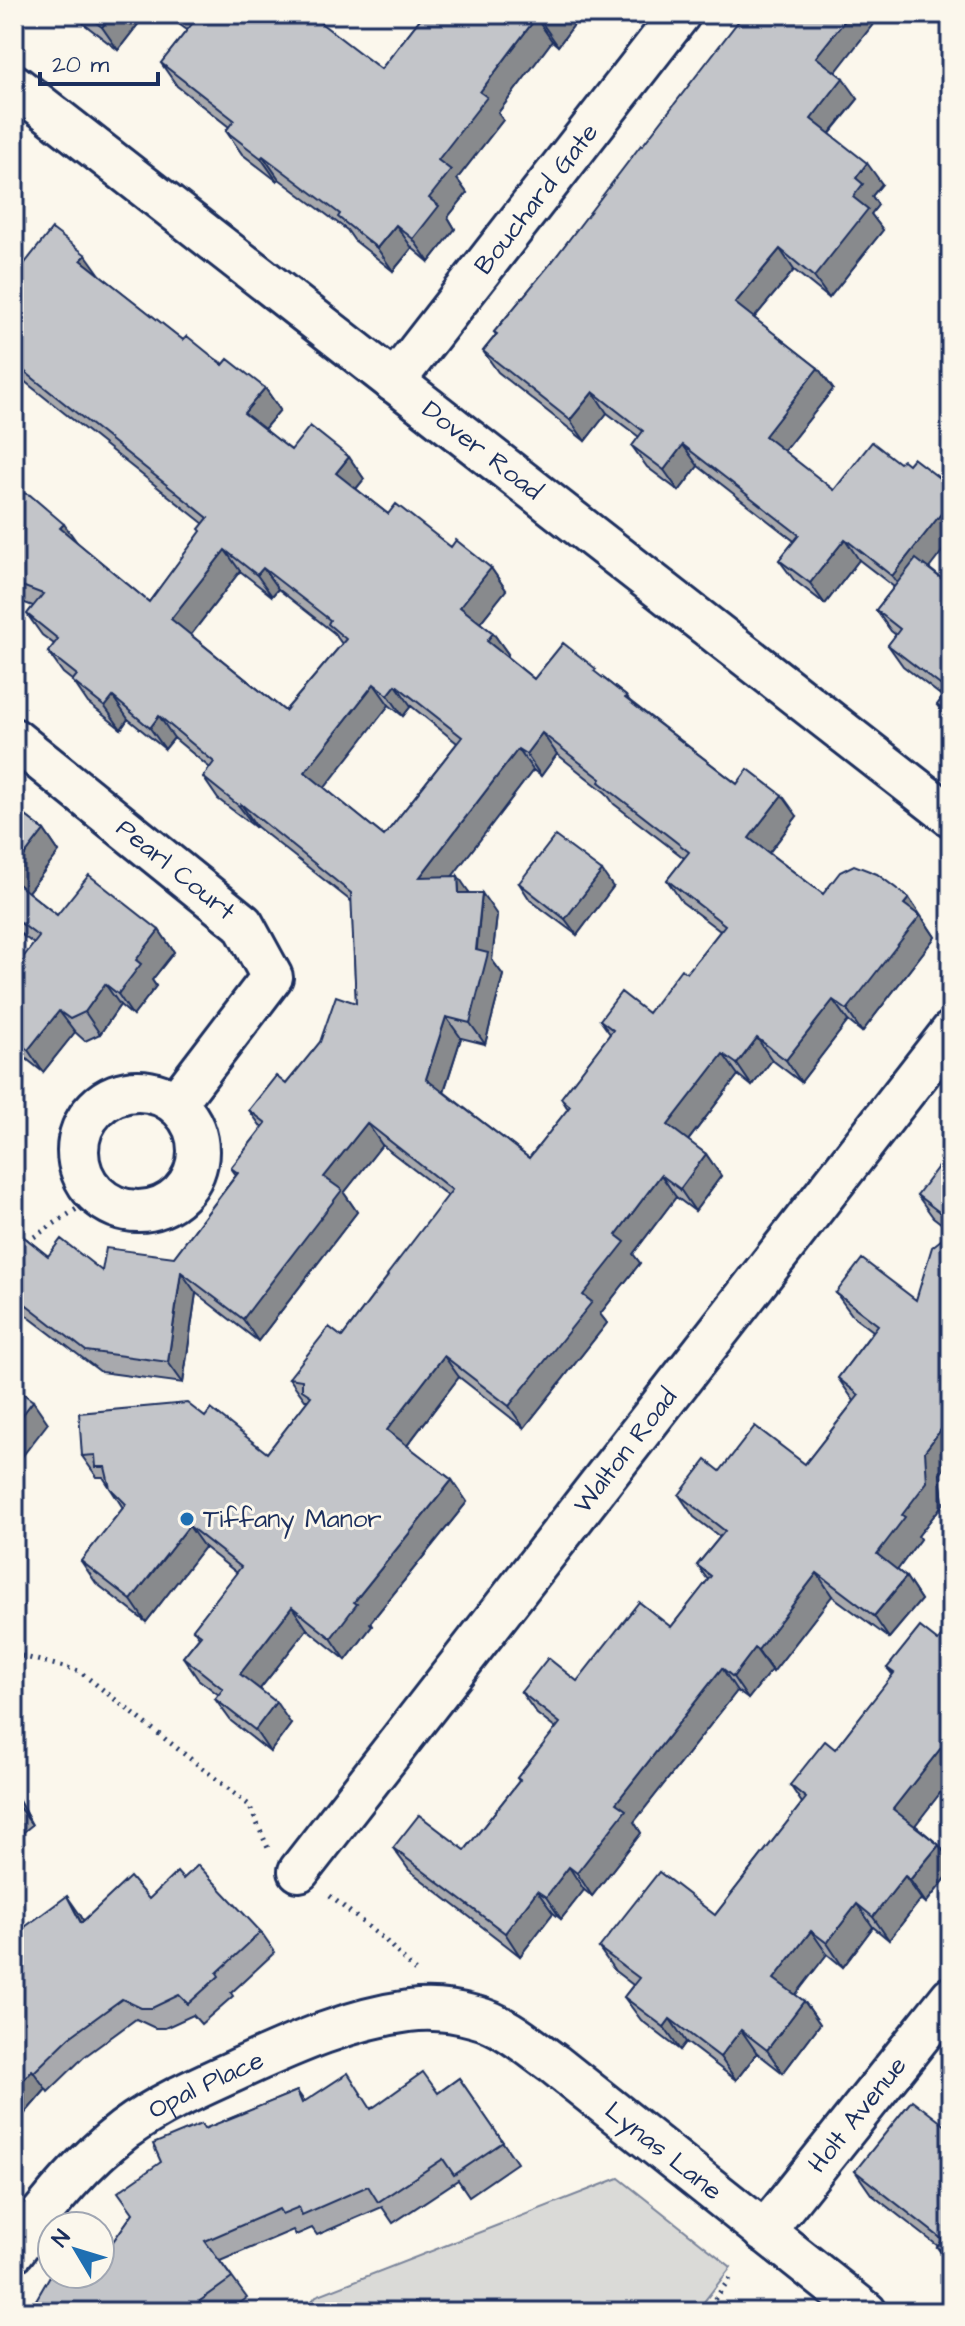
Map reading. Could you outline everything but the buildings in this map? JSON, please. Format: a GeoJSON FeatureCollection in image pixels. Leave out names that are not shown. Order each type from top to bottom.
{"type":"FeatureCollection","features":[{"type":"Feature","properties":{"kind":"street","name":"Bouchard Gate"},"geometry":{"type":"LineString","coordinates":[[394,382],[680,14]]}},
{"type":"Feature","properties":{"kind":"street","name":"Dover Road"},"geometry":{"type":"LineString","coordinates":[[14,85],[951,816]]}},
{"type":"Feature","properties":{"kind":"street","name":"Pearl Court"},"geometry":{"type":"LineString","coordinates":[[14,739],[243,924],[272,977],[176,1103]]}},
{"type":"Feature","properties":{"kind":"street","name":"Walton Road"},"geometry":{"type":"LineString","coordinates":[[299,1871],[951,1032]]}},
{"type":"Feature","properties":{"kind":"street"},"geometry":{"type":"LineString","coordinates":[[141,1090],[160,1094],[176,1103],[189,1118],[197,1136],[196,1165],[183,1191],[168,1204],[149,1210],[130,1211],[112,1205],[98,1195],[87,1182],[79,1156],[82,1130],[91,1113],[122,1092],[141,1090]]}},
{"type":"Feature","properties":{"kind":"street","name":"Holt Avenue"},"geometry":{"type":"LineString","coordinates":[[764,2232],[951,1997]]}},
{"type":"Feature","properties":{"kind":"street","name":"Opal Place"},"geometry":{"type":"LineString","coordinates":[[14,2251],[63,2188],[94,2157],[125,2129],[170,2102],[211,2081],[336,2028],[413,2010],[449,2011]]}},
{"type":"Feature","properties":{"kind":"street","name":"Lynas Lane"},"geometry":{"type":"LineString","coordinates":[[449,2011],[479,2017],[554,2064],[866,2312]]}},
{"type":"Feature","properties":{"kind":"path"},"geometry":{"type":"LineString","coordinates":[[14,1250],[98,1195]]}},
{"type":"Feature","properties":{"kind":"path"},"geometry":{"type":"LineString","coordinates":[[14,1654],[79,1671],[249,1805],[266,1846],[385,1940],[449,2011]]}},
{"type":"Feature","properties":{"kind":"path"},"geometry":{"type":"LineString","coordinates":[[705,2312],[731,2277]]}},
{"type":"Feature","properties":{"kind":"shaded area"},"geometry":{"type":"Polygon","coordinates":[[[619,2178],[731,2267],[696,2312],[303,2312],[316,2296],[619,2178]]]}},
{"type":"Feature","properties":{"kind":"place","name":"Tiffany Manor"},"geometry":{"type":"Point","coordinates":[187,1519]}}]}
